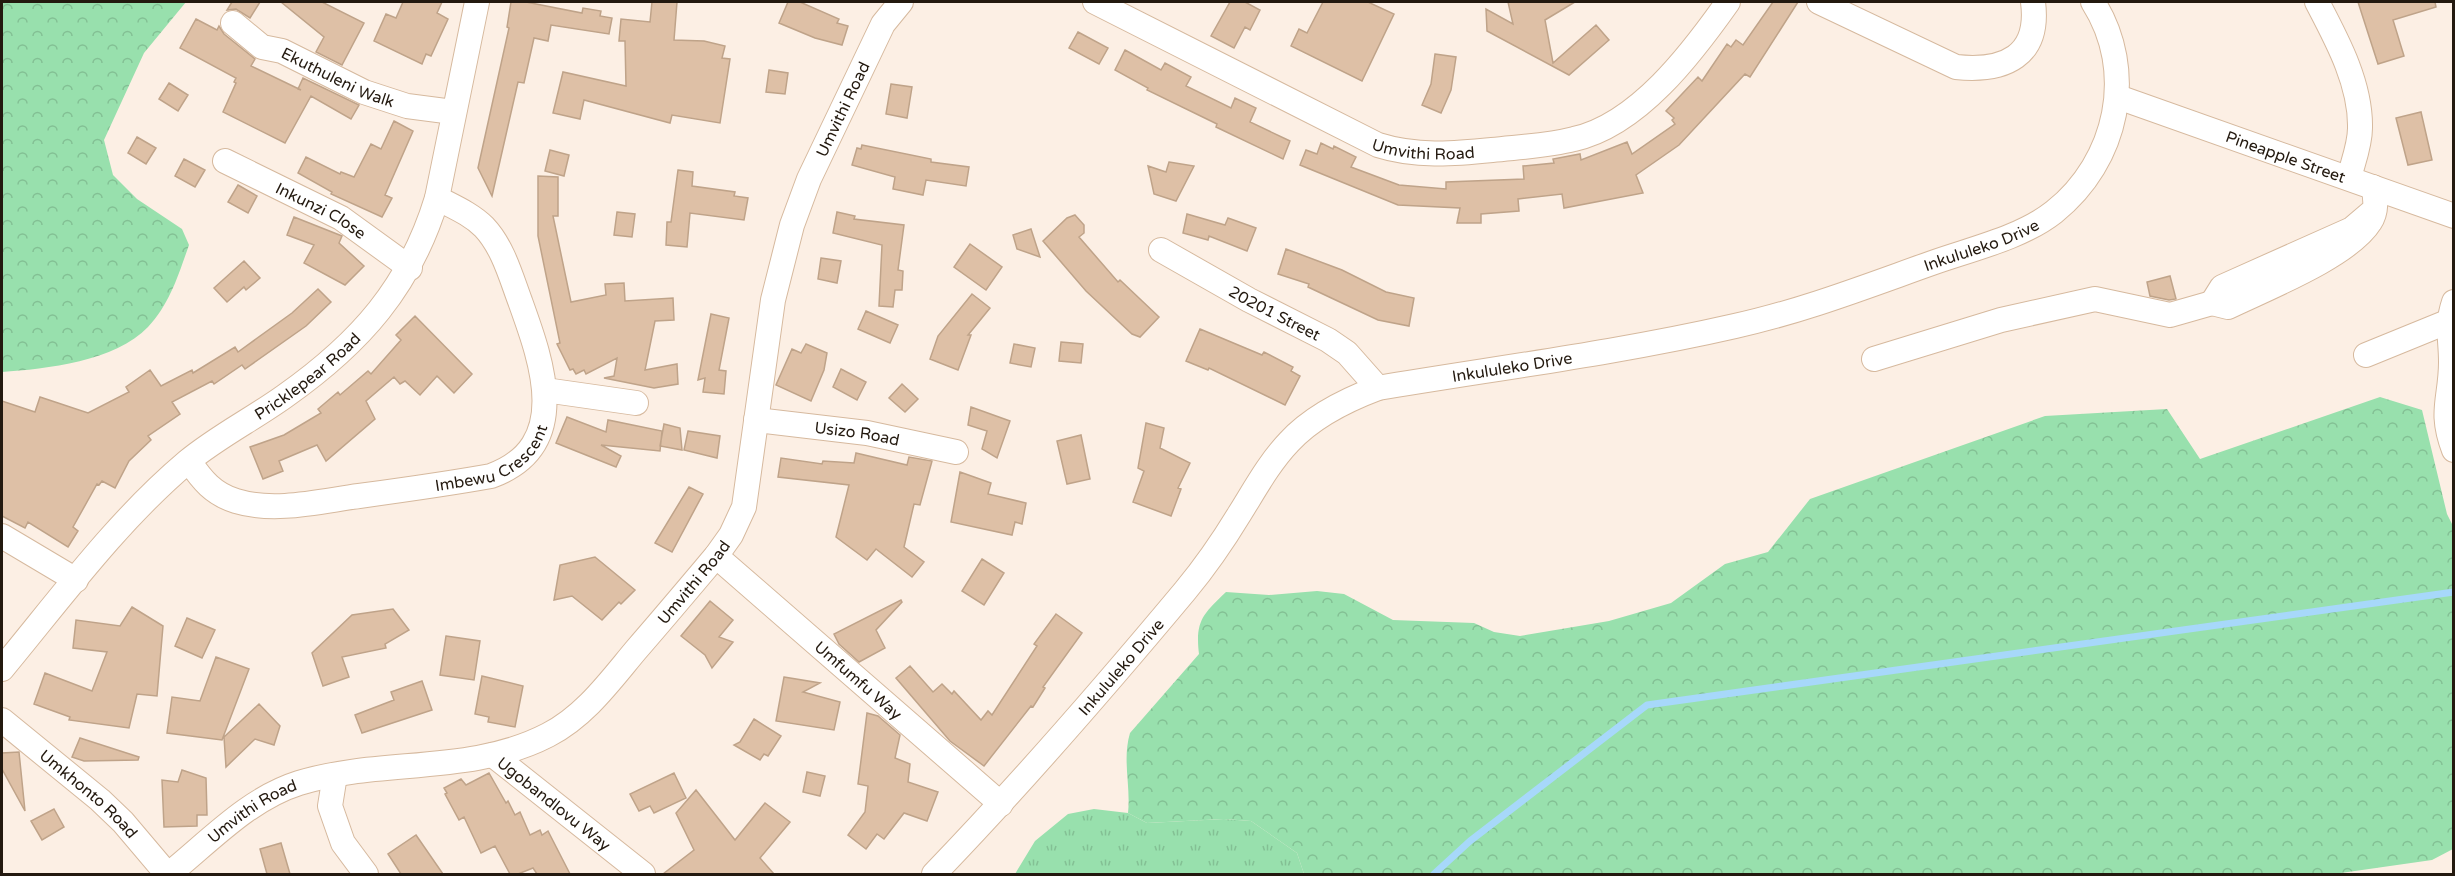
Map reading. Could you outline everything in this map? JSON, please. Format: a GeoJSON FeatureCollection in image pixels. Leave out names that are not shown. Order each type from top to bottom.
{"type":"FeatureCollection","features":[{"type":"Feature","properties":{"kind":"street","name":"Pricklepear Road"},"geometry":{"type":"LineString","coordinates":[[2,669],[76,580],[158,489],[189,461],[286,395],[340,354],[380,314],[410,268],[428,228],[437,198],[477,2]]}},
{"type":"Feature","properties":{"kind":"street","name":"Umvithi Road"},"geometry":{"type":"LineString","coordinates":[[168,874],[256,803],[298,783],[335,775],[493,755],[526,746],[573,719],[601,692],[716,556],[731,535],[744,507],[774,300],[792,225],[809,179],[883,24],[901,2]]}},
{"type":"Feature","properties":{"kind":"street","name":"Umvithi Road"},"geometry":{"type":"LineString","coordinates":[[1095,2],[1378,145],[1398,151],[1452,154],[1575,139],[1620,119],[1641,103],[1671,73],[1728,2]]}},
{"type":"Feature","properties":{"kind":"street"},"geometry":{"type":"LineString","coordinates":[[1819,2],[1956,68],[1974,69],[2007,63],[2030,42],[2036,22],[2033,2]]}},
{"type":"Feature","properties":{"kind":"street","name":"Inkululeko Drive"},"geometry":{"type":"LineString","coordinates":[[934,874],[1001,804],[1191,583],[1222,542],[1273,460],[1309,424],[1353,398],[1378,388],[1737,326],[1818,303],[2010,235],[2052,214],[2071,197],[2089,175],[2106,142],[2118,97],[2117,69],[2110,33],[2092,2]]}},
{"type":"Feature","properties":{"kind":"street"},"geometry":{"type":"LineString","coordinates":[[2317,2],[2340,50],[2356,96],[2360,130],[2349,178]]}},
{"type":"Feature","properties":{"kind":"street","name":"Ekuthuleni Walk"},"geometry":{"type":"LineString","coordinates":[[233,23],[262,47],[282,51],[364,92],[407,106],[453,112]]}},
{"type":"Feature","properties":{"kind":"street","name":"Pineapple Street"},"geometry":{"type":"LineString","coordinates":[[2118,97],[2454,216]]}},
{"type":"Feature","properties":{"kind":"street","name":"Inkunzi Close"},"geometry":{"type":"LineString","coordinates":[[225,161],[341,218],[410,268]]}},
{"type":"Feature","properties":{"kind":"street"},"geometry":{"type":"LineString","coordinates":[[1874,359],[2001,320],[2095,299],[2170,315],[2212,303],[2228,307],[2337,254],[2372,221],[2372,212],[2377,200],[2373,187]]}},
{"type":"Feature","properties":{"kind":"street","name":"Imbewu Crescent"},"geometry":{"type":"LineString","coordinates":[[189,461],[205,485],[235,501],[252,505],[315,502],[491,476],[515,464],[533,445],[543,425],[545,390],[531,330],[505,260],[485,228],[469,215],[437,198]]}},
{"type":"Feature","properties":{"kind":"street","name":"20201 Street"},"geometry":{"type":"LineString","coordinates":[[1161,250],[1248,300],[1328,340],[1347,353],[1378,388]]}},
{"type":"Feature","properties":{"kind":"street"},"geometry":{"type":"LineString","coordinates":[[2366,354],[2450,312],[2451,364],[2445,419],[2454,450]]}},
{"type":"Feature","properties":{"kind":"street"},"geometry":{"type":"LineString","coordinates":[[545,390],[636,403]]}},
{"type":"Feature","properties":{"kind":"street","name":"Usizo Road"},"geometry":{"type":"LineString","coordinates":[[756,420],[867,433],[956,453]]}},
{"type":"Feature","properties":{"kind":"street"},"geometry":{"type":"LineString","coordinates":[[2,536],[76,580]]}},
{"type":"Feature","properties":{"kind":"street","name":"Umfumfu Way"},"geometry":{"type":"LineString","coordinates":[[716,556],[1001,804]]}},
{"type":"Feature","properties":{"kind":"street","name":"Umkhonto Road"},"geometry":{"type":"LineString","coordinates":[[2,720],[100,800],[123,822],[168,874]]}},
{"type":"Feature","properties":{"kind":"street","name":"Ugobandlovu Way"},"geometry":{"type":"LineString","coordinates":[[493,755],[643,874]]}},
{"type":"Feature","properties":{"kind":"street"},"geometry":{"type":"LineString","coordinates":[[335,775],[330,806],[343,843],[366,874]]}},
{"type":"Feature","properties":{"kind":"green space"},"geometry":{"type":"Polygon","coordinates":[[[2,2],[186,2],[144,53],[104,140],[113,175],[137,199],[182,229],[189,245],[173,288],[162,308],[148,327],[134,339],[118,348],[80,361],[2,372],[2,2]]]}},
{"type":"Feature","properties":{"kind":"green space"},"geometry":{"type":"Polygon","coordinates":[[[2380,397],[2422,410],[2447,514],[2453,526],[2453,849],[2432,860],[2334,874],[1304,874],[1297,853],[1251,821],[1224,819],[1147,823],[1128,813],[1127,753],[1130,733],[1199,654],[1198,633],[1202,619],[1226,592],[1269,595],[1317,591],[1344,594],[1393,620],[1474,623],[1494,632],[1520,636],[1609,621],[1671,603],[1725,564],[1768,552],[1810,499],[2045,416],[2167,409],[2200,459],[2380,397]]]}},
{"type":"Feature","properties":{"kind":"green space"},"geometry":{"type":"Polygon","coordinates":[[[1094,809],[1128,813],[1147,823],[1224,819],[1251,821],[1297,853],[1304,874],[1015,874],[1035,841],[1068,814],[1094,809]]]}},
{"type":"Feature","properties":{"kind":"building"},"geometry":{"type":"Polygon","coordinates":[[[232,2],[260,2],[250,18],[236,9],[227,10],[232,2]]]}},
{"type":"Feature","properties":{"kind":"building"},"geometry":{"type":"Polygon","coordinates":[[[281,2],[322,2],[364,23],[342,65],[316,52],[324,37],[281,2]]]}},
{"type":"Feature","properties":{"kind":"building"},"geometry":{"type":"Polygon","coordinates":[[[403,2],[442,2],[437,13],[448,19],[431,56],[426,54],[422,64],[374,41],[386,14],[396,18],[403,2]]]}},
{"type":"Feature","properties":{"kind":"building"},"geometry":{"type":"Polygon","coordinates":[[[511,2],[526,2],[582,13],[583,8],[601,11],[600,16],[612,18],[609,34],[551,25],[548,41],[534,38],[524,83],[518,82],[492,196],[478,168],[509,28],[507,27],[511,2]]]}},
{"type":"Feature","properties":{"kind":"building"},"geometry":{"type":"Polygon","coordinates":[[[652,2],[677,2],[674,40],[704,41],[725,46],[722,58],[730,59],[720,123],[672,115],[670,123],[584,100],[580,119],[553,113],[563,72],[626,86],[625,41],[619,41],[621,19],[650,22],[652,2]]]}},
{"type":"Feature","properties":{"kind":"building"},"geometry":{"type":"Polygon","coordinates":[[[788,2],[800,2],[839,19],[837,23],[848,26],[842,45],[815,38],[779,23],[788,2]]]}},
{"type":"Feature","properties":{"kind":"building"},"geometry":{"type":"Polygon","coordinates":[[[1230,2],[1245,2],[1260,10],[1250,30],[1245,27],[1234,48],[1211,36],[1230,2]]]}},
{"type":"Feature","properties":{"kind":"building"},"geometry":{"type":"Polygon","coordinates":[[[1323,2],[1368,2],[1394,14],[1362,81],[1291,46],[1299,29],[1307,33],[1323,2]]]}},
{"type":"Feature","properties":{"kind":"building"},"geometry":{"type":"Polygon","coordinates":[[[1508,2],[1575,2],[1545,20],[1553,63],[1596,25],[1609,40],[1569,75],[1487,31],[1486,9],[1513,24],[1508,2]]]}},
{"type":"Feature","properties":{"kind":"building"},"geometry":{"type":"Polygon","coordinates":[[[1773,2],[1798,2],[1750,77],[1745,74],[1679,145],[1636,175],[1643,193],[1564,208],[1562,194],[1518,199],[1519,211],[1481,214],[1481,223],[1457,223],[1460,208],[1398,205],[1300,165],[1306,150],[1317,154],[1321,143],[1333,149],[1334,146],[1356,157],[1351,167],[1399,185],[1446,189],[1446,182],[1524,179],[1523,166],[1554,163],[1553,159],[1580,154],[1581,160],[1627,142],[1632,154],[1675,124],[1672,120],[1674,118],[1666,111],[1698,77],[1702,81],[1727,44],[1731,47],[1736,40],[1743,45],[1773,2]]]}},
{"type":"Feature","properties":{"kind":"building"},"geometry":{"type":"Polygon","coordinates":[[[2358,2],[2435,2],[2436,7],[2393,20],[2404,56],[2378,64],[2358,2]]]}},
{"type":"Feature","properties":{"kind":"building"},"geometry":{"type":"Polygon","coordinates":[[[196,19],[217,30],[219,26],[224,34],[255,59],[251,66],[298,89],[303,78],[359,105],[351,119],[311,96],[285,143],[223,112],[236,78],[180,48],[196,19]]]}},
{"type":"Feature","properties":{"kind":"building"},"geometry":{"type":"Polygon","coordinates":[[[1078,32],[1108,48],[1099,64],[1069,48],[1078,32]]]}},
{"type":"Feature","properties":{"kind":"building"},"geometry":{"type":"Polygon","coordinates":[[[1125,50],[1161,70],[1165,63],[1191,77],[1186,86],[1231,108],[1235,98],[1256,108],[1250,122],[1290,141],[1283,159],[1216,127],[1217,124],[1147,90],[1148,88],[1115,70],[1125,50]]]}},
{"type":"Feature","properties":{"kind":"building"},"geometry":{"type":"Polygon","coordinates":[[[1435,54],[1456,57],[1451,90],[1441,113],[1422,105],[1431,84],[1435,54]]]}},
{"type":"Feature","properties":{"kind":"building"},"geometry":{"type":"Polygon","coordinates":[[[769,70],[788,73],[785,94],[766,92],[769,70]]]}},
{"type":"Feature","properties":{"kind":"building"},"geometry":{"type":"Polygon","coordinates":[[[169,83],[188,95],[178,111],[159,99],[169,83]]]}},
{"type":"Feature","properties":{"kind":"building"},"geometry":{"type":"Polygon","coordinates":[[[891,84],[912,87],[907,118],[886,114],[891,84]]]}},
{"type":"Feature","properties":{"kind":"building"},"geometry":{"type":"Polygon","coordinates":[[[2421,112],[2432,160],[2408,165],[2396,118],[2421,112]]]}},
{"type":"Feature","properties":{"kind":"building"},"geometry":{"type":"Polygon","coordinates":[[[394,121],[413,131],[385,195],[392,198],[382,217],[331,194],[332,192],[298,173],[306,157],[340,174],[341,172],[354,177],[371,144],[381,149],[394,121]]]}},
{"type":"Feature","properties":{"kind":"building"},"geometry":{"type":"Polygon","coordinates":[[[137,137],[156,148],[146,164],[128,153],[137,137]]]}},
{"type":"Feature","properties":{"kind":"building"},"geometry":{"type":"Polygon","coordinates":[[[862,145],[931,159],[931,162],[969,167],[966,186],[926,180],[923,195],[893,189],[895,177],[852,165],[857,148],[861,149],[862,145]]]}},
{"type":"Feature","properties":{"kind":"building"},"geometry":{"type":"Polygon","coordinates":[[[550,150],[569,155],[564,176],[545,171],[550,150]]]}},
{"type":"Feature","properties":{"kind":"building"},"geometry":{"type":"Polygon","coordinates":[[[184,159],[205,170],[195,187],[175,176],[184,159]]]}},
{"type":"Feature","properties":{"kind":"building"},"geometry":{"type":"Polygon","coordinates":[[[1169,162],[1194,166],[1176,201],[1154,194],[1148,166],[1166,172],[1169,162]]]}},
{"type":"Feature","properties":{"kind":"building"},"geometry":{"type":"Polygon","coordinates":[[[678,170],[693,172],[692,186],[735,192],[734,196],[748,198],[744,220],[690,213],[687,247],[666,245],[667,222],[671,222],[678,170]]]}},
{"type":"Feature","properties":{"kind":"building"},"geometry":{"type":"Polygon","coordinates":[[[538,176],[558,177],[558,216],[553,216],[571,302],[606,295],[605,284],[624,283],[625,301],[673,298],[674,320],[655,321],[645,370],[677,364],[678,384],[654,388],[604,378],[614,376],[617,358],[586,374],[584,370],[576,374],[573,369],[570,370],[557,344],[560,343],[538,236],[538,176]]]}},
{"type":"Feature","properties":{"kind":"building"},"geometry":{"type":"Polygon","coordinates":[[[238,185],[257,196],[248,213],[228,202],[238,185]]]}},
{"type":"Feature","properties":{"kind":"building"},"geometry":{"type":"Polygon","coordinates":[[[617,212],[635,214],[632,237],[614,235],[617,212]]]}},
{"type":"Feature","properties":{"kind":"building"},"geometry":{"type":"Polygon","coordinates":[[[837,212],[855,216],[854,219],[904,225],[898,270],[903,271],[902,290],[895,290],[893,307],[879,306],[882,245],[833,233],[837,212]]]}},
{"type":"Feature","properties":{"kind":"building"},"geometry":{"type":"Polygon","coordinates":[[[1187,214],[1225,225],[1228,218],[1256,228],[1247,251],[1209,236],[1208,240],[1183,233],[1187,214]]]}},
{"type":"Feature","properties":{"kind":"building"},"geometry":{"type":"Polygon","coordinates":[[[1075,215],[1084,225],[1084,233],[1079,237],[1118,282],[1120,280],[1159,317],[1140,337],[1132,334],[1086,291],[1043,241],[1067,218],[1075,215]]]}},
{"type":"Feature","properties":{"kind":"building"},"geometry":{"type":"Polygon","coordinates":[[[294,217],[342,236],[339,243],[364,266],[345,285],[304,263],[314,245],[287,235],[294,217]]]}},
{"type":"Feature","properties":{"kind":"building"},"geometry":{"type":"Polygon","coordinates":[[[1031,229],[1040,257],[1017,249],[1013,235],[1031,229]]]}},
{"type":"Feature","properties":{"kind":"building"},"geometry":{"type":"Polygon","coordinates":[[[970,244],[1002,267],[986,290],[954,267],[970,244]]]}},
{"type":"Feature","properties":{"kind":"building"},"geometry":{"type":"Polygon","coordinates":[[[1286,249],[1342,270],[1386,292],[1414,298],[1409,326],[1378,320],[1308,287],[1309,284],[1278,274],[1286,249]]]}},
{"type":"Feature","properties":{"kind":"building"},"geometry":{"type":"Polygon","coordinates":[[[821,258],[841,261],[837,283],[818,279],[821,258]]]}},
{"type":"Feature","properties":{"kind":"building"},"geometry":{"type":"Polygon","coordinates":[[[244,261],[260,278],[246,290],[244,287],[227,302],[214,288],[244,261]]]}},
{"type":"Feature","properties":{"kind":"building"},"geometry":{"type":"Polygon","coordinates":[[[2170,276],[2176,299],[2150,296],[2147,282],[2170,276]]]}},
{"type":"Feature","properties":{"kind":"building"},"geometry":{"type":"Polygon","coordinates":[[[318,289],[331,302],[306,326],[245,369],[242,365],[214,384],[212,381],[172,402],[180,414],[148,436],[151,440],[129,461],[115,488],[102,481],[99,485],[97,484],[73,527],[78,531],[68,547],[28,522],[25,528],[2,516],[2,401],[35,412],[40,397],[88,413],[129,392],[126,387],[150,370],[161,386],[192,370],[193,373],[235,347],[238,352],[292,313],[318,289]]]}},
{"type":"Feature","properties":{"kind":"building"},"geometry":{"type":"Polygon","coordinates":[[[972,294],[990,308],[968,335],[971,335],[958,370],[930,359],[938,336],[972,294]]]}},
{"type":"Feature","properties":{"kind":"building"},"geometry":{"type":"Polygon","coordinates":[[[866,311],[898,325],[890,343],[858,329],[866,311]]]}},
{"type":"Feature","properties":{"kind":"building"},"geometry":{"type":"Polygon","coordinates":[[[711,314],[729,318],[719,370],[726,371],[724,394],[703,392],[705,378],[698,380],[711,314]]]}},
{"type":"Feature","properties":{"kind":"building"},"geometry":{"type":"Polygon","coordinates":[[[415,316],[472,374],[454,393],[437,376],[420,395],[405,381],[400,384],[394,377],[366,401],[375,419],[326,461],[317,445],[279,461],[283,471],[263,479],[250,447],[284,435],[321,413],[318,409],[338,392],[340,395],[368,371],[371,374],[401,340],[396,335],[415,316]]]}},
{"type":"Feature","properties":{"kind":"building"},"geometry":{"type":"Polygon","coordinates":[[[1200,329],[1262,355],[1264,352],[1293,367],[1291,371],[1300,376],[1285,405],[1209,368],[1208,370],[1186,361],[1200,329]]]}},
{"type":"Feature","properties":{"kind":"building"},"geometry":{"type":"Polygon","coordinates":[[[1061,342],[1083,344],[1081,363],[1059,361],[1061,342]]]}},
{"type":"Feature","properties":{"kind":"building"},"geometry":{"type":"Polygon","coordinates":[[[806,344],[827,353],[824,370],[811,401],[776,385],[792,349],[801,353],[806,344]]]}},
{"type":"Feature","properties":{"kind":"building"},"geometry":{"type":"Polygon","coordinates":[[[1014,344],[1035,348],[1031,367],[1010,363],[1014,344]]]}},
{"type":"Feature","properties":{"kind":"building"},"geometry":{"type":"Polygon","coordinates":[[[841,369],[866,382],[857,400],[833,387],[841,369]]]}},
{"type":"Feature","properties":{"kind":"building"},"geometry":{"type":"Polygon","coordinates":[[[902,384],[918,399],[905,412],[889,398],[902,384]]]}},
{"type":"Feature","properties":{"kind":"building"},"geometry":{"type":"Polygon","coordinates":[[[971,407],[1010,421],[997,458],[982,449],[987,431],[968,425],[971,407]]]}},
{"type":"Feature","properties":{"kind":"building"},"geometry":{"type":"Polygon","coordinates":[[[567,417],[606,432],[608,420],[662,431],[660,451],[601,445],[621,456],[616,467],[556,443],[567,417]]]}},
{"type":"Feature","properties":{"kind":"building"},"geometry":{"type":"Polygon","coordinates":[[[1146,423],[1164,428],[1160,448],[1190,463],[1178,488],[1181,489],[1171,516],[1133,502],[1144,471],[1138,468],[1146,423]]]}},
{"type":"Feature","properties":{"kind":"building"},"geometry":{"type":"Polygon","coordinates":[[[664,424],[680,428],[682,450],[660,446],[664,424]]]}},
{"type":"Feature","properties":{"kind":"building"},"geometry":{"type":"Polygon","coordinates":[[[688,431],[720,436],[717,458],[684,450],[688,431]]]}},
{"type":"Feature","properties":{"kind":"building"},"geometry":{"type":"Polygon","coordinates":[[[1081,435],[1090,479],[1067,484],[1057,441],[1081,435]]]}},
{"type":"Feature","properties":{"kind":"building"},"geometry":{"type":"Polygon","coordinates":[[[856,453],[907,465],[909,457],[932,461],[920,505],[914,504],[904,547],[924,562],[912,577],[876,549],[867,560],[836,537],[849,485],[778,477],[781,458],[822,464],[823,461],[854,463],[856,453]]]}},
{"type":"Feature","properties":{"kind":"building"},"geometry":{"type":"Polygon","coordinates":[[[960,472],[991,483],[988,494],[1026,503],[1022,524],[1015,522],[1012,535],[951,522],[960,472]]]}},
{"type":"Feature","properties":{"kind":"building"},"geometry":{"type":"Polygon","coordinates":[[[689,487],[703,494],[672,552],[655,543],[689,487]]]}},
{"type":"Feature","properties":{"kind":"building"},"geometry":{"type":"Polygon","coordinates":[[[595,557],[635,590],[621,604],[619,602],[602,620],[572,596],[554,600],[560,565],[595,557]]]}},
{"type":"Feature","properties":{"kind":"building"},"geometry":{"type":"Polygon","coordinates":[[[982,559],[1004,573],[984,605],[962,591],[982,559]]]}},
{"type":"Feature","properties":{"kind":"building"},"geometry":{"type":"Polygon","coordinates":[[[901,600],[902,602],[876,630],[885,648],[859,662],[839,644],[834,634],[901,600]]]}},
{"type":"Feature","properties":{"kind":"building"},"geometry":{"type":"Polygon","coordinates":[[[710,601],[733,620],[719,637],[733,642],[712,668],[705,655],[681,636],[710,601]]]}},
{"type":"Feature","properties":{"kind":"building"},"geometry":{"type":"Polygon","coordinates":[[[132,607],[163,626],[157,696],[137,694],[129,728],[69,720],[70,717],[34,704],[45,673],[92,691],[107,652],[73,648],[76,620],[120,626],[132,607]]]}},
{"type":"Feature","properties":{"kind":"building"},"geometry":{"type":"Polygon","coordinates":[[[393,609],[409,630],[385,644],[386,648],[342,657],[349,677],[323,686],[312,653],[352,615],[393,609]]]}},
{"type":"Feature","properties":{"kind":"building"},"geometry":{"type":"Polygon","coordinates":[[[1056,614],[1082,633],[1043,687],[1045,688],[1033,707],[1031,706],[984,766],[950,741],[896,678],[910,666],[933,692],[942,684],[952,694],[954,691],[981,720],[988,711],[992,715],[1037,646],[1034,644],[1056,614]]]}},
{"type":"Feature","properties":{"kind":"building"},"geometry":{"type":"Polygon","coordinates":[[[187,618],[215,630],[202,658],[175,646],[187,618]]]}},
{"type":"Feature","properties":{"kind":"building"},"geometry":{"type":"Polygon","coordinates":[[[446,636],[480,641],[474,680],[440,675],[446,636]]]}},
{"type":"Feature","properties":{"kind":"building"},"geometry":{"type":"Polygon","coordinates":[[[216,657],[249,669],[222,740],[167,733],[172,697],[200,701],[216,657]]]}},
{"type":"Feature","properties":{"kind":"building"},"geometry":{"type":"Polygon","coordinates":[[[482,676],[523,686],[515,727],[488,722],[489,717],[475,714],[482,676]]]}},
{"type":"Feature","properties":{"kind":"building"},"geometry":{"type":"Polygon","coordinates":[[[784,677],[820,683],[803,692],[840,702],[834,730],[776,721],[784,677]]]}},
{"type":"Feature","properties":{"kind":"building"},"geometry":{"type":"Polygon","coordinates":[[[422,681],[432,710],[362,733],[355,715],[394,700],[391,692],[422,681]]]}},
{"type":"Feature","properties":{"kind":"building"},"geometry":{"type":"Polygon","coordinates":[[[259,704],[280,726],[274,745],[255,739],[226,767],[224,737],[259,704]]]}},
{"type":"Feature","properties":{"kind":"building"},"geometry":{"type":"Polygon","coordinates":[[[867,713],[878,716],[900,735],[895,758],[910,764],[908,782],[938,792],[927,821],[904,813],[884,839],[877,834],[866,849],[848,835],[865,812],[868,786],[858,784],[867,713]]]}},
{"type":"Feature","properties":{"kind":"building"},"geometry":{"type":"Polygon","coordinates":[[[754,719],[781,736],[768,756],[764,754],[760,760],[734,745],[740,742],[754,719]]]}},
{"type":"Feature","properties":{"kind":"building"},"geometry":{"type":"Polygon","coordinates":[[[80,738],[139,757],[138,760],[84,761],[72,757],[80,738]]]}},
{"type":"Feature","properties":{"kind":"building"},"geometry":{"type":"Polygon","coordinates":[[[19,752],[25,811],[2,769],[2,753],[19,752]]]}},
{"type":"Feature","properties":{"kind":"building"},"geometry":{"type":"Polygon","coordinates":[[[182,770],[206,778],[207,815],[197,815],[197,826],[164,827],[162,780],[178,782],[182,770]]]}},
{"type":"Feature","properties":{"kind":"building"},"geometry":{"type":"Polygon","coordinates":[[[807,772],[825,776],[820,796],[803,792],[807,772]]]}},
{"type":"Feature","properties":{"kind":"building"},"geometry":{"type":"Polygon","coordinates":[[[489,773],[515,815],[520,812],[530,835],[540,830],[542,835],[548,831],[570,874],[537,874],[533,868],[518,874],[510,874],[495,846],[481,853],[464,817],[459,820],[444,788],[461,779],[466,785],[489,773]]]}},
{"type":"Feature","properties":{"kind":"building"},"geometry":{"type":"Polygon","coordinates":[[[674,773],[686,798],[654,813],[650,806],[639,811],[630,794],[674,773]]]}},
{"type":"Feature","properties":{"kind":"building"},"geometry":{"type":"Polygon","coordinates":[[[696,790],[735,840],[765,803],[790,822],[760,858],[774,874],[663,874],[694,850],[676,813],[696,790]]]}},
{"type":"Feature","properties":{"kind":"building"},"geometry":{"type":"Polygon","coordinates":[[[54,809],[64,827],[42,840],[31,821],[54,809]]]}},
{"type":"Feature","properties":{"kind":"building"},"geometry":{"type":"Polygon","coordinates":[[[416,835],[443,874],[401,874],[388,854],[416,835]]]}},
{"type":"Feature","properties":{"kind":"building"},"geometry":{"type":"Polygon","coordinates":[[[281,843],[290,874],[267,874],[260,849],[281,843]]]}},
{"type":"Feature","properties":{"kind":"waterway"},"geometry":{"type":"LineString","coordinates":[[1434,874],[1470,841],[1647,705],[2454,592]]}}]}
